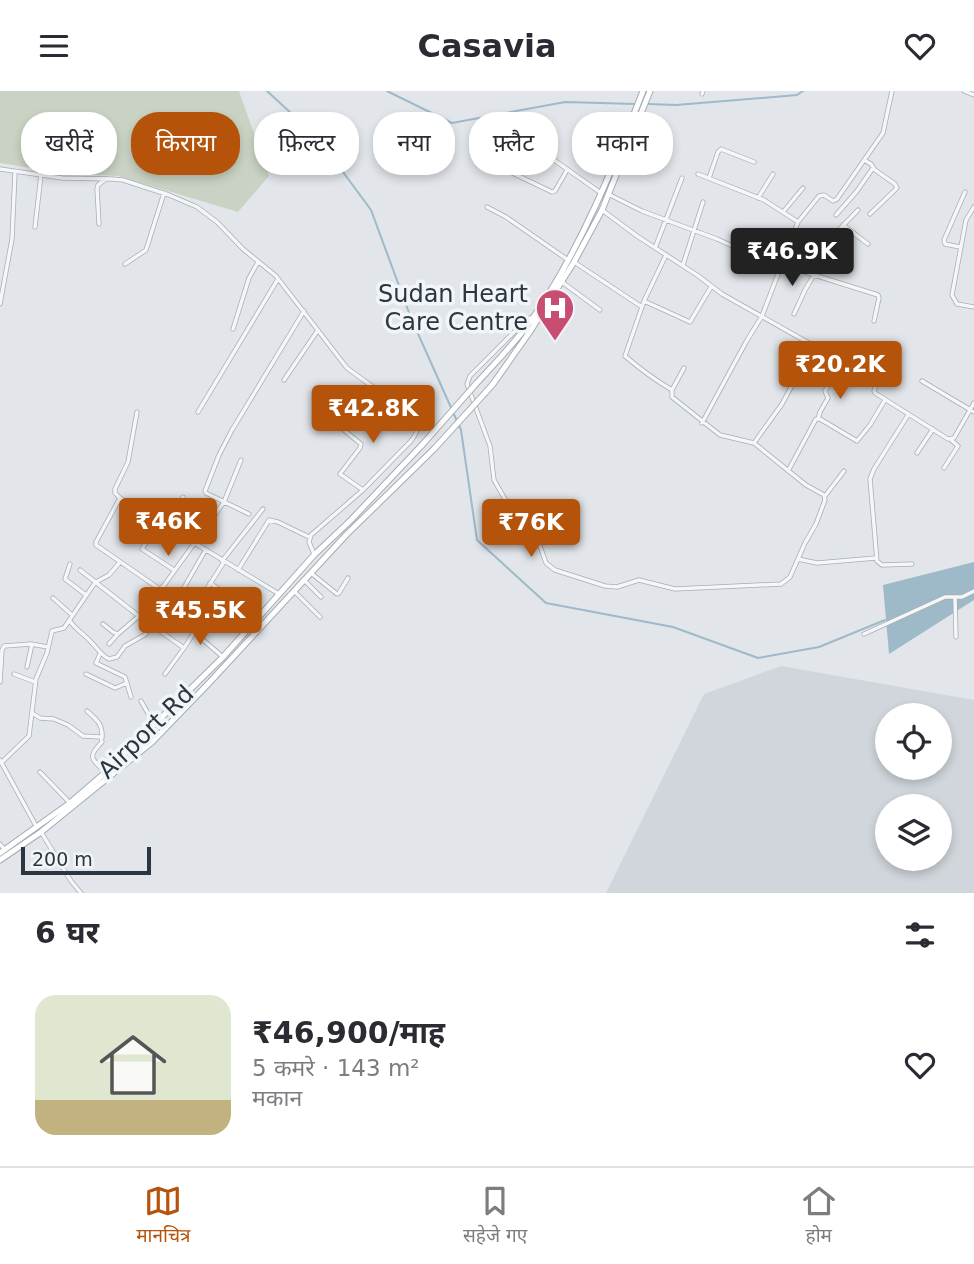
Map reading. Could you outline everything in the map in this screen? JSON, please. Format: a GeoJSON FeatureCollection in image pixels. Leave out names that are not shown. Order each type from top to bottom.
{"type":"FeatureCollection","features":[{"type":"Feature","properties":{"kind":"main road","name":"Airport Rd"},"geometry":{"type":"LineString","coordinates":[[637,112],[643,91]]}},
{"type":"Feature","properties":{"kind":"main road"},"geometry":{"type":"LineString","coordinates":[[639,112],[650,91]]}},
{"type":"Feature","properties":{"kind":"main road","name":"Airport Rd"},"geometry":{"type":"LineString","coordinates":[[2,849],[39,830],[106,772],[223,657],[314,555],[422,445],[512,345],[534,316],[571,261],[609,175]]}},
{"type":"Feature","properties":{"kind":"main road"},"geometry":{"type":"LineString","coordinates":[[0,860],[152,742],[346,535],[434,449],[485,393],[562,282],[601,210],[615,175]]}},
{"type":"Feature","properties":{"kind":"street"},"geometry":{"type":"LineString","coordinates":[[702,423],[762,316],[798,222],[819,196],[824,195],[833,201],[838,199],[885,127],[892,91]]}},
{"type":"Feature","properties":{"kind":"street"},"geometry":{"type":"LineString","coordinates":[[964,91],[974,95]]}},
{"type":"Feature","properties":{"kind":"street"},"geometry":{"type":"LineString","coordinates":[[709,178],[721,149],[754,162]]}},
{"type":"Feature","properties":{"kind":"street"},"geometry":{"type":"LineString","coordinates":[[864,160],[897,188],[870,215]]}},
{"type":"Feature","properties":{"kind":"street"},"geometry":{"type":"LineString","coordinates":[[558,163],[601,193]]}},
{"type":"Feature","properties":{"kind":"street"},"geometry":{"type":"LineString","coordinates":[[836,215],[873,168]]}},
{"type":"Feature","properties":{"kind":"street"},"geometry":{"type":"LineString","coordinates":[[0,169],[21,173]]}},
{"type":"Feature","properties":{"kind":"street"},"geometry":{"type":"LineString","coordinates":[[515,175],[552,193],[567,170]]}},
{"type":"Feature","properties":{"kind":"street"},"geometry":{"type":"LineString","coordinates":[[0,304],[11,246],[15,172]]}},
{"type":"Feature","properties":{"kind":"street"},"geometry":{"type":"LineString","coordinates":[[698,174],[758,198],[798,222]]}},
{"type":"Feature","properties":{"kind":"street"},"geometry":{"type":"LineString","coordinates":[[758,198],[773,174]]}},
{"type":"Feature","properties":{"kind":"street"},"geometry":{"type":"LineString","coordinates":[[35,227],[41,175],[134,183],[189,202],[217,222],[233,240],[278,279],[347,368],[417,422],[415,436],[363,490],[310,537],[309,544],[314,555]]}},
{"type":"Feature","properties":{"kind":"street"},"geometry":{"type":"LineString","coordinates":[[656,248],[682,178]]}},
{"type":"Feature","properties":{"kind":"street"},"geometry":{"type":"LineString","coordinates":[[99,224],[97,187],[106,179]]}},
{"type":"Feature","properties":{"kind":"street"},"geometry":{"type":"LineString","coordinates":[[783,212],[803,188]]}},
{"type":"Feature","properties":{"kind":"street"},"geometry":{"type":"LineString","coordinates":[[961,247],[945,244],[944,240],[965,192]]}},
{"type":"Feature","properties":{"kind":"street"},"geometry":{"type":"LineString","coordinates":[[125,264],[146,250],[164,193]]}},
{"type":"Feature","properties":{"kind":"street"},"geometry":{"type":"LineString","coordinates":[[608,194],[635,208],[757,257],[878,295],[874,321]]}},
{"type":"Feature","properties":{"kind":"street"},"geometry":{"type":"LineString","coordinates":[[683,265],[703,202]]}},
{"type":"Feature","properties":{"kind":"street"},"geometry":{"type":"LineString","coordinates":[[488,207],[642,307]]}},
{"type":"Feature","properties":{"kind":"street"},"geometry":{"type":"LineString","coordinates":[[974,207],[966,220],[953,298],[961,305],[974,307]]}},
{"type":"Feature","properties":{"kind":"street"},"geometry":{"type":"LineString","coordinates":[[601,210],[730,299],[814,346],[850,346]]}},
{"type":"Feature","properties":{"kind":"street"},"geometry":{"type":"LineString","coordinates":[[794,314],[827,244],[858,210]]}},
{"type":"Feature","properties":{"kind":"street"},"geometry":{"type":"LineString","coordinates":[[843,225],[868,244]]}},
{"type":"Feature","properties":{"kind":"street"},"geometry":{"type":"LineString","coordinates":[[666,255],[644,301],[625,356],[649,377],[672,390]]}},
{"type":"Feature","properties":{"kind":"street"},"geometry":{"type":"LineString","coordinates":[[233,329],[249,278],[258,262]]}},
{"type":"Feature","properties":{"kind":"street"},"geometry":{"type":"LineString","coordinates":[[198,412],[278,279]]}},
{"type":"Feature","properties":{"kind":"street"},"geometry":{"type":"LineString","coordinates":[[562,282],[600,310]]}},
{"type":"Feature","properties":{"kind":"street"},"geometry":{"type":"LineString","coordinates":[[644,301],[690,323],[711,286]]}},
{"type":"Feature","properties":{"kind":"street"},"geometry":{"type":"LineString","coordinates":[[249,514],[205,492],[234,426],[304,311]]}},
{"type":"Feature","properties":{"kind":"street"},"geometry":{"type":"LineString","coordinates":[[534,316],[521,324],[470,376],[467,384],[490,446],[494,480],[506,501],[535,532],[544,560],[550,568],[617,587],[639,580],[681,589],[781,584],[790,577],[820,515],[825,496],[844,471]]}},
{"type":"Feature","properties":{"kind":"street"},"geometry":{"type":"LineString","coordinates":[[284,380],[318,330]]}},
{"type":"Feature","properties":{"kind":"street"},"geometry":{"type":"LineString","coordinates":[[754,443],[782,404],[814,346]]}},
{"type":"Feature","properties":{"kind":"street"},"geometry":{"type":"LineString","coordinates":[[684,368],[670,394],[672,397],[720,435],[754,443],[808,487],[825,496]]}},
{"type":"Feature","properties":{"kind":"street"},"geometry":{"type":"LineString","coordinates":[[866,368],[878,375],[874,392],[957,444],[958,447],[944,468]]}},
{"type":"Feature","properties":{"kind":"street"},"geometry":{"type":"LineString","coordinates":[[788,471],[818,419],[828,398],[825,391],[835,374]]}},
{"type":"Feature","properties":{"kind":"street"},"geometry":{"type":"LineString","coordinates":[[922,381],[972,411]]}},
{"type":"Feature","properties":{"kind":"street"},"geometry":{"type":"LineString","coordinates":[[818,419],[857,441],[885,400]]}},
{"type":"Feature","properties":{"kind":"street"},"geometry":{"type":"LineString","coordinates":[[950,439],[954,438],[974,404]]}},
{"type":"Feature","properties":{"kind":"street"},"geometry":{"type":"LineString","coordinates":[[137,412],[128,462],[115,493],[279,594]]}},
{"type":"Feature","properties":{"kind":"street"},"geometry":{"type":"LineString","coordinates":[[908,415],[870,479],[876,558],[882,565],[912,564]]}},
{"type":"Feature","properties":{"kind":"street"},"geometry":{"type":"LineString","coordinates":[[334,422],[361,444],[340,474],[363,490]]}},
{"type":"Feature","properties":{"kind":"street"},"geometry":{"type":"LineString","coordinates":[[917,453],[933,429]]}},
{"type":"Feature","properties":{"kind":"street"},"geometry":{"type":"LineString","coordinates":[[109,644],[147,609],[224,502],[241,460]]}},
{"type":"Feature","properties":{"kind":"street"},"geometry":{"type":"LineString","coordinates":[[120,498],[95,543],[96,546],[179,597]]}},
{"type":"Feature","properties":{"kind":"street"},"geometry":{"type":"LineString","coordinates":[[166,526],[183,498]]}},
{"type":"Feature","properties":{"kind":"street"},"geometry":{"type":"LineString","coordinates":[[248,629],[202,597],[223,561],[263,509]]}},
{"type":"Feature","properties":{"kind":"street"},"geometry":{"type":"LineString","coordinates":[[238,570],[270,520],[310,537]]}},
{"type":"Feature","properties":{"kind":"street"},"geometry":{"type":"LineString","coordinates":[[159,521],[142,549],[174,570]]}},
{"type":"Feature","properties":{"kind":"street"},"geometry":{"type":"LineString","coordinates":[[158,630],[205,550]]}},
{"type":"Feature","properties":{"kind":"street"},"geometry":{"type":"LineString","coordinates":[[798,559],[817,563],[876,558]]}},
{"type":"Feature","properties":{"kind":"street"},"geometry":{"type":"LineString","coordinates":[[81,893],[39,830],[1,762],[29,736],[35,683],[49,647],[52,631],[63,629],[96,582],[109,575],[120,562]]}},
{"type":"Feature","properties":{"kind":"street"},"geometry":{"type":"LineString","coordinates":[[70,563],[65,579],[86,595]]}},
{"type":"Feature","properties":{"kind":"street"},"geometry":{"type":"LineString","coordinates":[[80,571],[184,648]]}},
{"type":"Feature","properties":{"kind":"street"},"geometry":{"type":"LineString","coordinates":[[311,573],[337,594],[348,578]]}},
{"type":"Feature","properties":{"kind":"street"},"geometry":{"type":"LineString","coordinates":[[304,580],[321,597]]}},
{"type":"Feature","properties":{"kind":"street"},"geometry":{"type":"LineString","coordinates":[[210,583],[259,617]]}},
{"type":"Feature","properties":{"kind":"street"},"geometry":{"type":"LineString","coordinates":[[294,591],[320,617]]}},
{"type":"Feature","properties":{"kind":"street"},"geometry":{"type":"LineString","coordinates":[[864,634],[946,597],[962,597],[974,591]]}},
{"type":"Feature","properties":{"kind":"street"},"geometry":{"type":"LineString","coordinates":[[955,597],[956,637]]}},
{"type":"Feature","properties":{"kind":"street"},"geometry":{"type":"LineString","coordinates":[[52,598],[72,615]]}},
{"type":"Feature","properties":{"kind":"street"},"geometry":{"type":"LineString","coordinates":[[165,674],[212,605]]}},
{"type":"Feature","properties":{"kind":"street"},"geometry":{"type":"LineString","coordinates":[[234,619],[243,606]]}},
{"type":"Feature","properties":{"kind":"street"},"geometry":{"type":"LineString","coordinates":[[69,620],[100,654],[109,659],[146,634]]}},
{"type":"Feature","properties":{"kind":"street"},"geometry":{"type":"LineString","coordinates":[[103,624],[118,633]]}},
{"type":"Feature","properties":{"kind":"street"},"geometry":{"type":"LineString","coordinates":[[195,632],[223,657]]}},
{"type":"Feature","properties":{"kind":"street"},"geometry":{"type":"LineString","coordinates":[[0,682],[2,646],[32,644],[49,647]]}},
{"type":"Feature","properties":{"kind":"street"},"geometry":{"type":"LineString","coordinates":[[27,667],[32,644]]}},
{"type":"Feature","properties":{"kind":"street"},"geometry":{"type":"LineString","coordinates":[[100,654],[96,663],[124,676],[131,697]]}},
{"type":"Feature","properties":{"kind":"street"},"geometry":{"type":"LineString","coordinates":[[14,674],[35,683]]}},
{"type":"Feature","properties":{"kind":"street"},"geometry":{"type":"LineString","coordinates":[[86,674],[114,688],[127,683]]}},
{"type":"Feature","properties":{"kind":"street"},"geometry":{"type":"LineString","coordinates":[[141,701],[154,725]]}},
{"type":"Feature","properties":{"kind":"street"},"geometry":{"type":"LineString","coordinates":[[88,711],[100,723],[102,729],[102,742],[93,751],[93,760],[106,772]]}},
{"type":"Feature","properties":{"kind":"street"},"geometry":{"type":"LineString","coordinates":[[32,713],[42,719],[54,719],[68,725],[83,736],[102,738]]}},
{"type":"Feature","properties":{"kind":"street"},"geometry":{"type":"LineString","coordinates":[[40,772],[69,803]]}},
{"type":"Feature","properties":{"kind":"shaded area"},"geometry":{"type":"Polygon","coordinates":[[[781,666],[974,700],[974,893],[606,893],[704,694],[781,666]]]}},
{"type":"Feature","properties":{"kind":"green space"},"geometry":{"type":"Polygon","coordinates":[[[0,91],[239,91],[254,134],[254,175],[269,176],[238,212],[118,176],[99,175],[117,175],[117,112],[21,112],[21,166],[0,163],[0,91]]]}},
{"type":"Feature","properties":{"kind":"water"},"geometry":{"type":"Polygon","coordinates":[[[974,562],[974,600],[889,654],[883,585],[974,562]]]}},
{"type":"Feature","properties":{"kind":"waterway"},"geometry":{"type":"LineString","coordinates":[[267,91],[318,138],[371,210],[411,318],[461,430],[477,540],[546,603],[673,627],[758,658],[819,647],[885,620]]}},
{"type":"Feature","properties":{"kind":"waterway"},"geometry":{"type":"LineString","coordinates":[[387,91],[452,123],[565,102],[635,104]]}},
{"type":"Feature","properties":{"kind":"waterway"},"geometry":{"type":"LineString","coordinates":[[648,104],[676,105],[797,95],[803,91]]}},
{"type":"Feature","properties":{"kind":"place","name":"Sudan Heart Care Centre"},"geometry":{"type":"Point","coordinates":[555,342]}}]}
